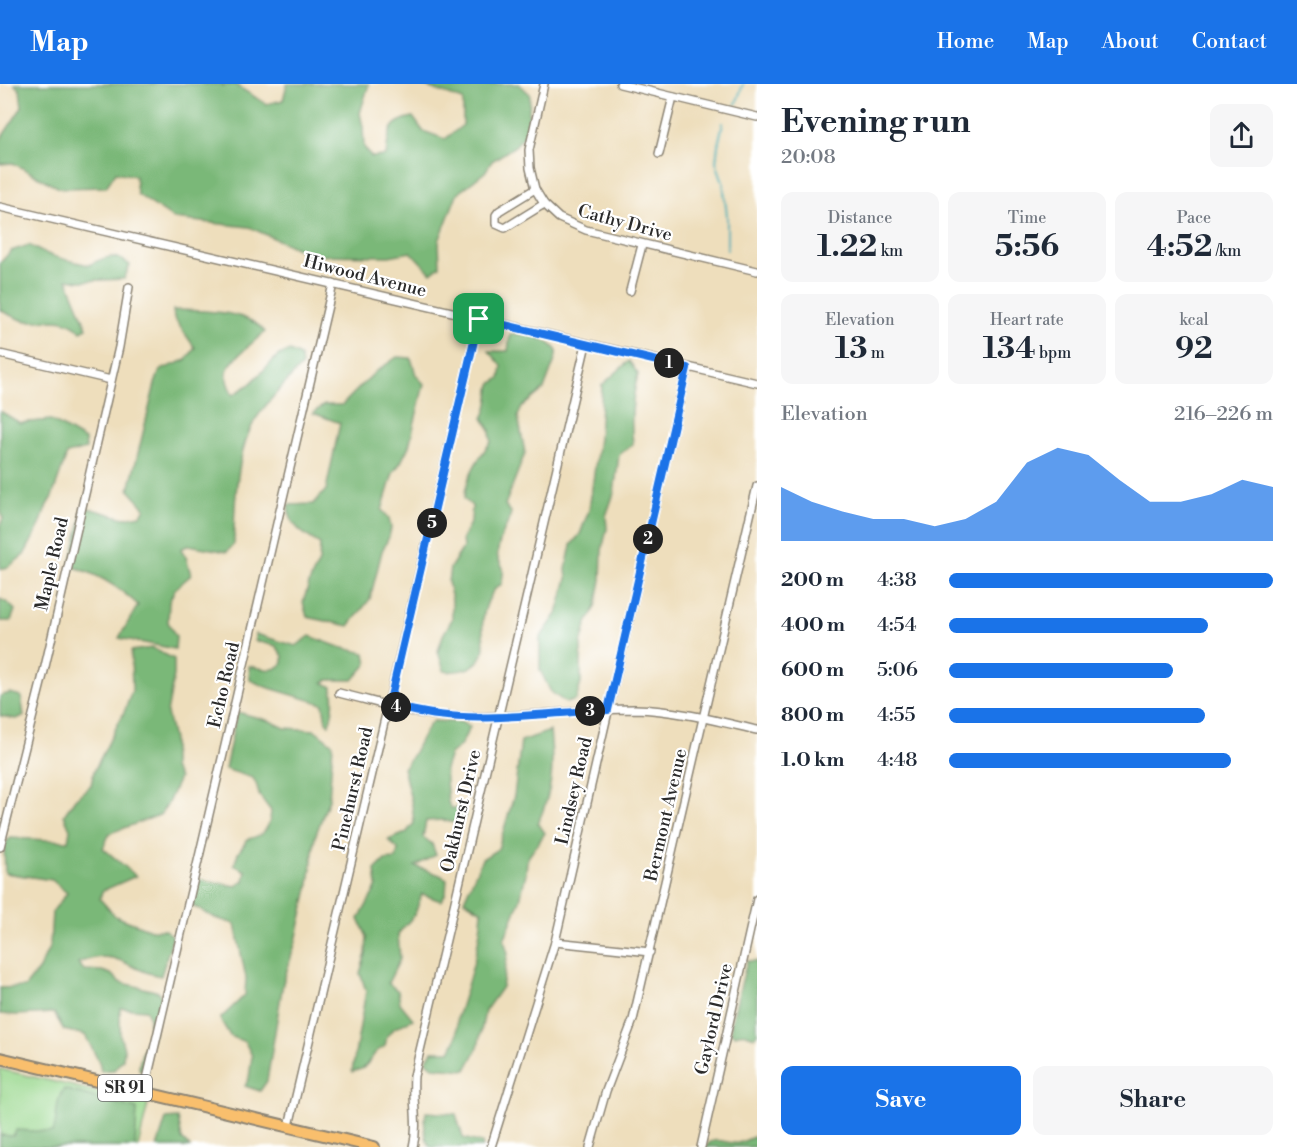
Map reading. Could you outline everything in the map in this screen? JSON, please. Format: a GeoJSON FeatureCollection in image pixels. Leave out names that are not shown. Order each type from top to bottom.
{"type":"FeatureCollection","features":[{"type":"Feature","properties":{"kind":"main road","name":"SR 91"},"geometry":{"type":"LineString","coordinates":[[0,1058],[374,1147]]}},
{"type":"Feature","properties":{"kind":"street","name":"Cathy Drive"},"geometry":{"type":"LineString","coordinates":[[544,84],[529,150],[530,168],[535,189],[544,204],[559,218],[578,228],[757,271]]}},
{"type":"Feature","properties":{"kind":"street"},"geometry":{"type":"LineString","coordinates":[[620,84],[757,117]]}},
{"type":"Feature","properties":{"kind":"street"},"geometry":{"type":"LineString","coordinates":[[659,154],[673,97]]}},
{"type":"Feature","properties":{"kind":"street"},"geometry":{"type":"LineString","coordinates":[[535,189],[499,211],[496,215],[496,224],[505,228],[544,204]]}},
{"type":"Feature","properties":{"kind":"street","name":"Hiwood Avenue"},"geometry":{"type":"LineString","coordinates":[[0,207],[757,383]]}},
{"type":"Feature","properties":{"kind":"street"},"geometry":{"type":"LineString","coordinates":[[630,291],[642,244]]}},
{"type":"Feature","properties":{"kind":"street","name":"Echo Road"},"geometry":{"type":"LineString","coordinates":[[144,1092],[333,284]]}},
{"type":"Feature","properties":{"kind":"street","name":"Maple Road"},"geometry":{"type":"LineString","coordinates":[[0,847],[44,671],[111,380],[129,287]]}},
{"type":"Feature","properties":{"kind":"street","name":"Pinehurst Road"},"geometry":{"type":"LineString","coordinates":[[289,1126],[479,319]]}},
{"type":"Feature","properties":{"kind":"street","name":"Oakhurst Drive"},"geometry":{"type":"LineString","coordinates":[[413,1147],[417,1123],[413,1093],[414,1076],[586,344]]}},
{"type":"Feature","properties":{"kind":"street"},"geometry":{"type":"LineString","coordinates":[[0,354],[111,380]]}},
{"type":"Feature","properties":{"kind":"street","name":"Lindsey Road"},"geometry":{"type":"LineString","coordinates":[[491,1147],[555,942],[687,368]]}},
{"type":"Feature","properties":{"kind":"street","name":"Bermont Avenue"},"geometry":{"type":"LineString","coordinates":[[590,1147],[606,1091],[633,1020],[757,486]]}},
{"type":"Feature","properties":{"kind":"street"},"geometry":{"type":"LineString","coordinates":[[339,693],[438,715],[498,717],[608,710],[653,710],[757,730]]}},
{"type":"Feature","properties":{"kind":"street","name":"Gaylord Drive"},"geometry":{"type":"LineString","coordinates":[[701,1147],[757,898]]}},
{"type":"Feature","properties":{"kind":"street"},"geometry":{"type":"LineString","coordinates":[[555,942],[650,952]]}},
{"type":"Feature","properties":{"kind":"green space"},"geometry":{"type":"Polygon","coordinates":[[[14,84],[223,84],[223,86],[234,84],[266,104],[283,100],[287,84],[369,84],[360,113],[364,147],[371,157],[386,156],[391,130],[394,125],[404,119],[413,117],[423,131],[445,139],[463,125],[463,100],[419,84],[519,84],[530,94],[528,132],[515,146],[492,161],[485,172],[457,194],[439,241],[440,266],[431,273],[411,252],[389,256],[311,255],[249,227],[174,219],[137,194],[135,176],[116,172],[106,187],[59,188],[13,163],[0,164],[0,140],[22,107],[20,90],[14,84]]]}},
{"type":"Feature","properties":{"kind":"green space"},"geometry":{"type":"Polygon","coordinates":[[[29,245],[66,260],[89,265],[114,257],[130,265],[124,279],[80,281],[67,279],[87,328],[81,331],[68,322],[55,320],[24,320],[0,310],[0,263],[11,251],[29,245]]]}},
{"type":"Feature","properties":{"kind":"green space"},"geometry":{"type":"Polygon","coordinates":[[[173,310],[209,311],[235,315],[257,324],[265,332],[229,366],[227,378],[233,395],[250,384],[279,355],[290,351],[300,356],[302,365],[265,407],[248,434],[237,481],[234,544],[227,552],[189,545],[181,549],[191,575],[175,589],[169,602],[168,622],[176,637],[175,649],[119,638],[138,605],[106,581],[70,566],[84,507],[124,518],[141,515],[145,508],[129,490],[155,384],[160,370],[186,360],[195,348],[174,318],[173,310]]]}},
{"type":"Feature","properties":{"kind":"green space"},"geometry":{"type":"Polygon","coordinates":[[[510,334],[536,337],[548,342],[557,351],[544,389],[522,407],[518,416],[525,453],[505,505],[511,512],[498,553],[503,568],[502,584],[491,594],[485,610],[484,645],[481,658],[467,669],[444,671],[438,651],[443,635],[452,619],[452,600],[448,582],[450,568],[463,548],[462,539],[471,521],[472,506],[464,499],[465,491],[473,469],[491,442],[490,430],[483,418],[488,406],[491,384],[500,378],[502,366],[489,351],[508,351],[510,334]]]}},
{"type":"Feature","properties":{"kind":"green space"},"geometry":{"type":"Polygon","coordinates":[[[397,357],[411,358],[416,375],[424,384],[409,446],[393,473],[382,510],[389,518],[391,528],[382,551],[370,599],[349,626],[307,617],[303,602],[319,562],[320,544],[294,524],[288,505],[313,504],[326,490],[340,423],[313,413],[324,405],[342,405],[374,373],[397,357]]]}},
{"type":"Feature","properties":{"kind":"green space"},"geometry":{"type":"Polygon","coordinates":[[[629,361],[638,374],[632,409],[633,444],[619,455],[614,493],[606,516],[607,529],[602,550],[601,580],[596,607],[586,625],[581,644],[581,683],[576,700],[566,703],[551,692],[540,670],[540,638],[557,614],[567,579],[566,569],[571,545],[580,534],[589,510],[599,438],[602,385],[629,361]]]}},
{"type":"Feature","properties":{"kind":"green space"},"geometry":{"type":"Polygon","coordinates":[[[0,411],[20,423],[51,420],[85,440],[86,449],[67,454],[52,497],[24,555],[8,567],[0,569],[0,527],[3,518],[0,508],[0,411]]]}},
{"type":"Feature","properties":{"kind":"green space"},"geometry":{"type":"Polygon","coordinates":[[[0,599],[15,610],[11,621],[0,621],[0,599]]]}},
{"type":"Feature","properties":{"kind":"green space"},"geometry":{"type":"Polygon","coordinates":[[[255,634],[296,646],[310,636],[339,647],[365,653],[367,664],[353,680],[323,682],[332,687],[333,692],[334,706],[329,724],[326,722],[323,704],[250,680],[249,666],[272,669],[283,663],[283,656],[276,646],[255,641],[255,634]]]}},
{"type":"Feature","properties":{"kind":"green space"},"geometry":{"type":"Polygon","coordinates":[[[152,648],[174,659],[174,675],[167,713],[173,740],[173,768],[179,778],[160,815],[110,833],[103,848],[136,876],[102,891],[100,899],[115,916],[151,930],[165,930],[173,936],[161,976],[113,958],[92,958],[78,963],[84,970],[111,974],[119,982],[159,992],[161,997],[143,1070],[139,1069],[148,1032],[149,1017],[146,1010],[120,1008],[123,1059],[114,1070],[101,1071],[99,1062],[85,1035],[64,1030],[54,1013],[0,1014],[0,988],[25,987],[39,969],[50,946],[52,912],[67,893],[52,880],[5,873],[4,845],[10,838],[68,841],[70,829],[64,815],[75,799],[91,785],[94,771],[125,710],[132,691],[131,651],[152,648]]]}},
{"type":"Feature","properties":{"kind":"green space"},"geometry":{"type":"Polygon","coordinates":[[[10,693],[21,696],[24,716],[16,719],[0,716],[0,696],[10,693]]]}},
{"type":"Feature","properties":{"kind":"green space"},"geometry":{"type":"Polygon","coordinates":[[[237,712],[270,721],[285,728],[315,730],[333,744],[329,799],[315,837],[309,884],[296,941],[283,983],[267,1081],[260,1091],[245,1086],[249,1078],[252,1056],[245,1042],[230,1036],[220,1019],[245,995],[246,978],[235,924],[215,918],[191,905],[197,879],[236,886],[244,881],[246,871],[234,865],[238,853],[248,839],[258,836],[265,830],[269,822],[271,811],[259,795],[253,778],[225,769],[237,712]]]}},
{"type":"Feature","properties":{"kind":"green space"},"geometry":{"type":"Polygon","coordinates":[[[433,721],[461,722],[470,727],[460,746],[450,754],[445,769],[448,802],[451,808],[464,807],[466,816],[459,824],[443,820],[426,821],[423,837],[432,844],[436,855],[415,866],[447,879],[446,893],[441,901],[422,894],[415,914],[398,934],[400,959],[388,983],[398,991],[400,1003],[413,1019],[393,1029],[387,1036],[385,1046],[376,1052],[364,1068],[352,1072],[366,991],[360,973],[366,954],[367,937],[359,919],[377,886],[375,870],[385,860],[396,859],[398,849],[388,840],[406,833],[414,823],[403,768],[433,721]]]}},
{"type":"Feature","properties":{"kind":"green space"},"geometry":{"type":"Polygon","coordinates":[[[550,731],[551,778],[547,799],[538,823],[545,833],[527,859],[520,900],[504,940],[508,953],[502,987],[485,1011],[478,1047],[466,1070],[433,1067],[426,1061],[432,1051],[450,1051],[456,1040],[458,1015],[479,938],[482,911],[464,900],[482,859],[498,849],[514,796],[521,741],[550,731]]]}},
{"type":"Feature","properties":{"kind":"green space"},"geometry":{"type":"Polygon","coordinates":[[[747,961],[757,961],[757,1033],[755,1037],[743,1033],[735,1035],[731,1033],[731,1024],[747,961]]]}},
{"type":"Feature","properties":{"kind":"green space"},"geometry":{"type":"Polygon","coordinates":[[[0,1069],[148,1104],[138,1147],[0,1147],[0,1069]]]}},
{"type":"Feature","properties":{"kind":"green space"},"geometry":{"type":"Polygon","coordinates":[[[64,1089],[137,1109],[135,1147],[0,1147],[0,1135],[13,1136],[16,1130],[53,1132],[59,1099],[64,1089]]]}},
{"type":"Feature","properties":{"kind":"green space"},"geometry":{"type":"Polygon","coordinates":[[[426,1112],[456,1114],[463,1138],[482,1143],[483,1147],[430,1147],[426,1139],[426,1112]]]}},
{"type":"Feature","properties":{"kind":"green space"},"geometry":{"type":"Polygon","coordinates":[[[178,1118],[182,1139],[190,1147],[157,1147],[166,1119],[178,1118]]]}},
{"type":"Feature","properties":{"kind":"green space"},"geometry":{"type":"Polygon","coordinates":[[[757,1136],[757,1147],[705,1147],[713,1141],[738,1143],[757,1136]]]}},
{"type":"Feature","properties":{"kind":"waterway"},"geometry":{"type":"LineString","coordinates":[[736,104],[743,84]]}},
{"type":"Feature","properties":{"kind":"waterway"},"geometry":{"type":"LineString","coordinates":[[723,123],[716,162],[723,182],[727,216],[727,250]]}},
{"type":"Feature","properties":{"kind":"route"},"geometry":{"type":"LineString","coordinates":[[479,319],[687,368],[608,710],[498,717],[455,717],[389,705],[479,319]]}}]}
